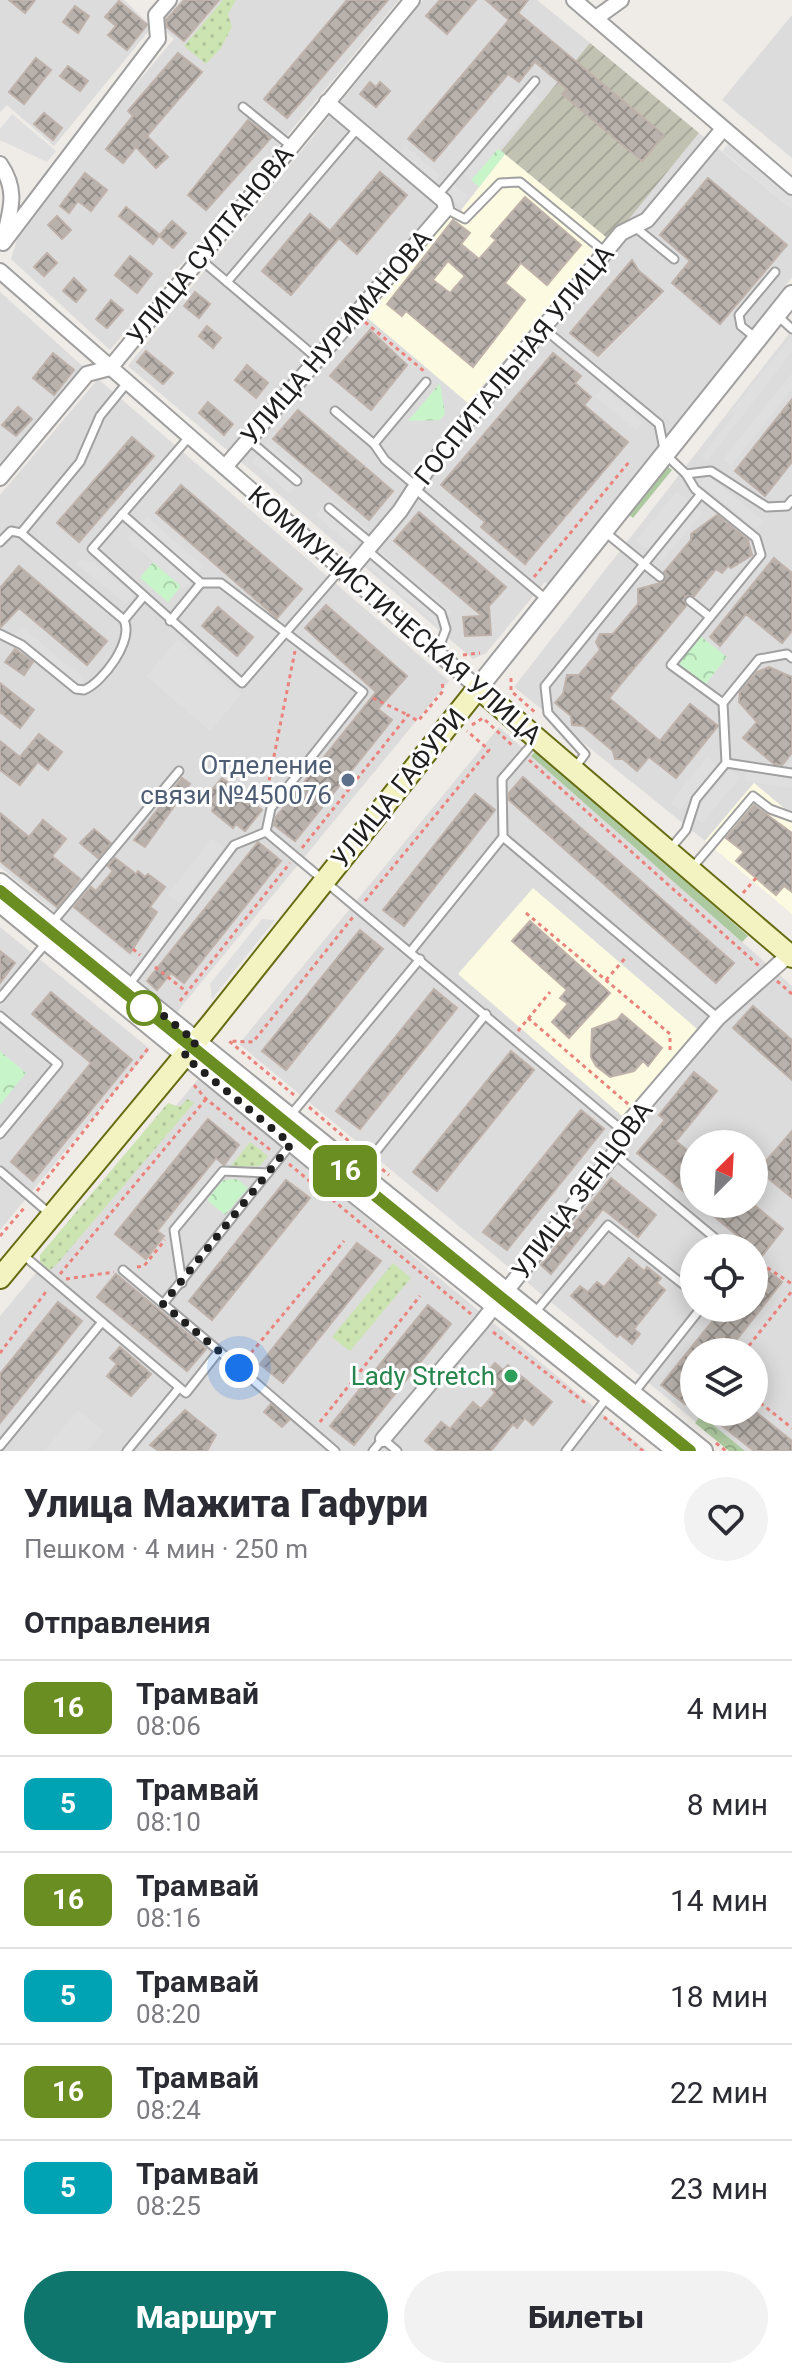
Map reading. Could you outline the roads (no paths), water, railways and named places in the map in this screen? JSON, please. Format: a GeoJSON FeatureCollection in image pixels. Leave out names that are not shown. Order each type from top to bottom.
{"type":"FeatureCollection","features":[{"type":"Feature","properties":{"kind":"main road","name":"КОММУНИСТИЧЕСКАЯ УЛИЦА"},"geometry":{"type":"LineString","coordinates":[[478,688],[791,955]]}},
{"type":"Feature","properties":{"kind":"main road","name":"УЛИЦА ГАФУРИ"},"geometry":{"type":"LineString","coordinates":[[0,1278],[190,1049],[478,688]]}},
{"type":"Feature","properties":{"kind":"street"},"geometry":{"type":"LineString","coordinates":[[2,247],[158,39],[156,15],[169,0]]}},
{"type":"Feature","properties":{"kind":"street","name":"УЛИЦА СУЛТАНОВА"},"geometry":{"type":"LineString","coordinates":[[0,478],[87,374],[110,368],[412,0]]}},
{"type":"Feature","properties":{"kind":"street"},"geometry":{"type":"LineString","coordinates":[[574,0],[792,187]]}},
{"type":"Feature","properties":{"kind":"street"},"geometry":{"type":"LineString","coordinates":[[596,18],[621,0]]}},
{"type":"Feature","properties":{"kind":"street"},"geometry":{"type":"LineString","coordinates":[[327,102],[443,204]]}},
{"type":"Feature","properties":{"kind":"street","name":"ГОСПИТАЛЬНАЯ УЛИЦА"},"geometry":{"type":"LineString","coordinates":[[343,572],[370,547],[621,233],[647,220],[723,129]]}},
{"type":"Feature","properties":{"kind":"street"},"geometry":{"type":"LineString","coordinates":[[0,164],[9,177],[14,197],[2,247]]}},
{"type":"Feature","properties":{"kind":"street","name":"УЛИЦА НУРИМАНОВА"},"geometry":{"type":"LineString","coordinates":[[225,467],[356,314],[443,204]]}},
{"type":"Feature","properties":{"kind":"street","name":"КОММУНИСТИЧЕСКАЯ УЛИЦА"},"geometry":{"type":"LineString","coordinates":[[0,271],[478,688]]}},
{"type":"Feature","properties":{"kind":"street","name":"УЛИЦА ГАФУРИ"},"geometry":{"type":"LineString","coordinates":[[478,688],[792,295]]}},
{"type":"Feature","properties":{"kind":"street"},"geometry":{"type":"LineString","coordinates":[[0,883],[126,1010],[364,1165],[500,1299]]}},
{"type":"Feature","properties":{"kind":"street"},"geometry":{"type":"LineString","coordinates":[[0,905],[128,987],[291,1144],[346,1189],[528,1321],[627,1402],[674,1451]]}},
{"type":"Feature","properties":{"kind":"street","name":"УЛИЦА ЗЕНЦОВА"},"geometry":{"type":"LineString","coordinates":[[378,1445],[481,1323],[614,1154],[622,1130],[718,1018],[791,955]]}},
{"type":"Feature","properties":{"kind":"street"},"geometry":{"type":"LineString","coordinates":[[528,1321],[606,1399],[627,1402],[708,1446]]}},
{"type":"Feature","properties":{"kind":"lane"},"geometry":{"type":"LineString","coordinates":[[535,81],[443,204],[465,219],[500,183],[520,182],[605,252]]}},
{"type":"Feature","properties":{"kind":"lane"},"geometry":{"type":"LineString","coordinates":[[243,107],[291,146]]}},
{"type":"Feature","properties":{"kind":"lane"},"geometry":{"type":"LineString","coordinates":[[227,282],[358,128]]}},
{"type":"Feature","properties":{"kind":"lane"},"geometry":{"type":"LineString","coordinates":[[635,227],[674,259]]}},
{"type":"Feature","properties":{"kind":"lane"},"geometry":{"type":"LineString","coordinates":[[199,258],[318,359]]}},
{"type":"Feature","properties":{"kind":"lane"},"geometry":{"type":"LineString","coordinates":[[757,338],[741,326],[739,315],[775,272]]}},
{"type":"Feature","properties":{"kind":"lane"},"geometry":{"type":"LineString","coordinates":[[776,314],[792,329]]}},
{"type":"Feature","properties":{"kind":"lane"},"geometry":{"type":"LineString","coordinates":[[543,328],[659,424],[665,454],[701,494],[756,538],[762,551],[671,665],[723,703]]}},
{"type":"Feature","properties":{"kind":"lane"},"geometry":{"type":"LineString","coordinates":[[374,444],[426,382]]}},
{"type":"Feature","properties":{"kind":"lane"},"geometry":{"type":"LineString","coordinates":[[21,533],[80,462],[100,416],[127,383]]}},
{"type":"Feature","properties":{"kind":"lane"},"geometry":{"type":"LineString","coordinates":[[335,411],[374,444],[385,460],[415,487],[548,601]]}},
{"type":"Feature","properties":{"kind":"lane"},"geometry":{"type":"LineString","coordinates":[[190,436],[92,549],[170,621],[242,683],[343,572]]}},
{"type":"Feature","properties":{"kind":"lane"},"geometry":{"type":"LineString","coordinates":[[247,438],[297,481]]}},
{"type":"Feature","properties":{"kind":"lane"},"geometry":{"type":"LineString","coordinates":[[686,474],[711,471],[772,508],[787,506],[792,500]]}},
{"type":"Feature","properties":{"kind":"lane"},"geometry":{"type":"LineString","coordinates":[[573,769],[585,754],[548,713],[545,686],[701,494]]}},
{"type":"Feature","properties":{"kind":"lane"},"geometry":{"type":"LineString","coordinates":[[329,508],[441,613],[446,629],[437,653]]}},
{"type":"Feature","properties":{"kind":"lane"},"geometry":{"type":"LineString","coordinates":[[122,514],[201,583],[221,583],[286,632],[296,645],[363,692],[271,808],[266,832]]}},
{"type":"Feature","properties":{"kind":"lane"},"geometry":{"type":"LineString","coordinates":[[0,542],[11,531],[21,533],[124,620],[128,630],[123,648],[84,690],[76,689],[22,645],[0,634]]}},
{"type":"Feature","properties":{"kind":"lane"},"geometry":{"type":"LineString","coordinates":[[604,531],[660,577]]}},
{"type":"Feature","properties":{"kind":"lane"},"geometry":{"type":"LineString","coordinates":[[170,621],[201,583]]}},
{"type":"Feature","properties":{"kind":"lane"},"geometry":{"type":"LineString","coordinates":[[124,620],[144,596]]}},
{"type":"Feature","properties":{"kind":"lane"},"geometry":{"type":"LineString","coordinates":[[690,601],[710,617]]}},
{"type":"Feature","properties":{"kind":"lane"},"geometry":{"type":"LineString","coordinates":[[669,851],[686,830],[694,797],[726,763],[723,703],[759,659],[787,654],[792,658]]}},
{"type":"Feature","properties":{"kind":"lane"},"geometry":{"type":"LineString","coordinates":[[411,951],[503,837],[502,779],[537,738]]}},
{"type":"Feature","properties":{"kind":"lane"},"geometry":{"type":"LineString","coordinates":[[726,763],[792,773]]}},
{"type":"Feature","properties":{"kind":"lane"},"geometry":{"type":"LineString","coordinates":[[0,998],[179,771]]}},
{"type":"Feature","properties":{"kind":"lane"},"geometry":{"type":"LineString","coordinates":[[690,870],[753,796],[770,809],[792,817]]}},
{"type":"Feature","properties":{"kind":"lane"},"geometry":{"type":"LineString","coordinates":[[266,832],[360,907],[622,1130]]}},
{"type":"Feature","properties":{"kind":"lane"},"geometry":{"type":"LineString","coordinates":[[126,1010],[134,1000],[128,987],[234,845],[266,832]]}},
{"type":"Feature","properties":{"kind":"lane"},"geometry":{"type":"LineString","coordinates":[[503,837],[718,1018]]}},
{"type":"Feature","properties":{"kind":"lane"},"geometry":{"type":"LineString","coordinates":[[289,1117],[420,959]]}},
{"type":"Feature","properties":{"kind":"lane"},"geometry":{"type":"LineString","coordinates":[[346,1189],[486,1014]]}},
{"type":"Feature","properties":{"kind":"lane"},"geometry":{"type":"LineString","coordinates":[[0,1016],[58,1064],[0,1134]]}},
{"type":"Feature","properties":{"kind":"lane"},"geometry":{"type":"LineString","coordinates":[[163,1304],[291,1144]]}},
{"type":"Feature","properties":{"kind":"lane"},"geometry":{"type":"LineString","coordinates":[[614,1154],[710,1234]]}},
{"type":"Feature","properties":{"kind":"lane"},"geometry":{"type":"LineString","coordinates":[[0,1171],[51,1215]]}},
{"type":"Feature","properties":{"kind":"lane"},"geometry":{"type":"LineString","coordinates":[[182,1283],[174,1230],[223,1171],[268,1173]]}},
{"type":"Feature","properties":{"kind":"lane"},"geometry":{"type":"LineString","coordinates":[[528,1321],[608,1225],[680,1282]]}},
{"type":"Feature","properties":{"kind":"lane"},"geometry":{"type":"LineString","coordinates":[[21,1253],[186,1393],[219,1351]]}},
{"type":"Feature","properties":{"kind":"lane"},"geometry":{"type":"LineString","coordinates":[[123,1270],[335,1451]]}},
{"type":"Feature","properties":{"kind":"lane"},"geometry":{"type":"LineString","coordinates":[[0,1446],[102,1322]]}},
{"type":"Feature","properties":{"kind":"lane"},"geometry":{"type":"LineString","coordinates":[[627,1402],[690,1322]]}},
{"type":"Feature","properties":{"kind":"lane"},"geometry":{"type":"LineString","coordinates":[[127,1451],[179,1388]]}},
{"type":"Feature","properties":{"kind":"lane"},"geometry":{"type":"LineString","coordinates":[[566,1451],[606,1399]]}},
{"type":"Feature","properties":{"kind":"lane"},"geometry":{"type":"LineString","coordinates":[[378,1445],[397,1451]]}},
{"type":"Feature","properties":{"kind":"tram line"},"geometry":{"type":"LineString","coordinates":[[0,891],[690,1451]]}},
{"type":"Feature","properties":{"kind":"tram line","name":"16"},"geometry":{"type":"LineString","coordinates":[[0,891],[690,1451]]}},
{"type":"Feature","properties":{"kind":"place","name":"Отделение связи №450076"},"geometry":{"type":"Point","coordinates":[348,780]}},
{"type":"Feature","properties":{"kind":"place","name":"Lady Stretch"},"geometry":{"type":"Point","coordinates":[511,1376]}}]}
